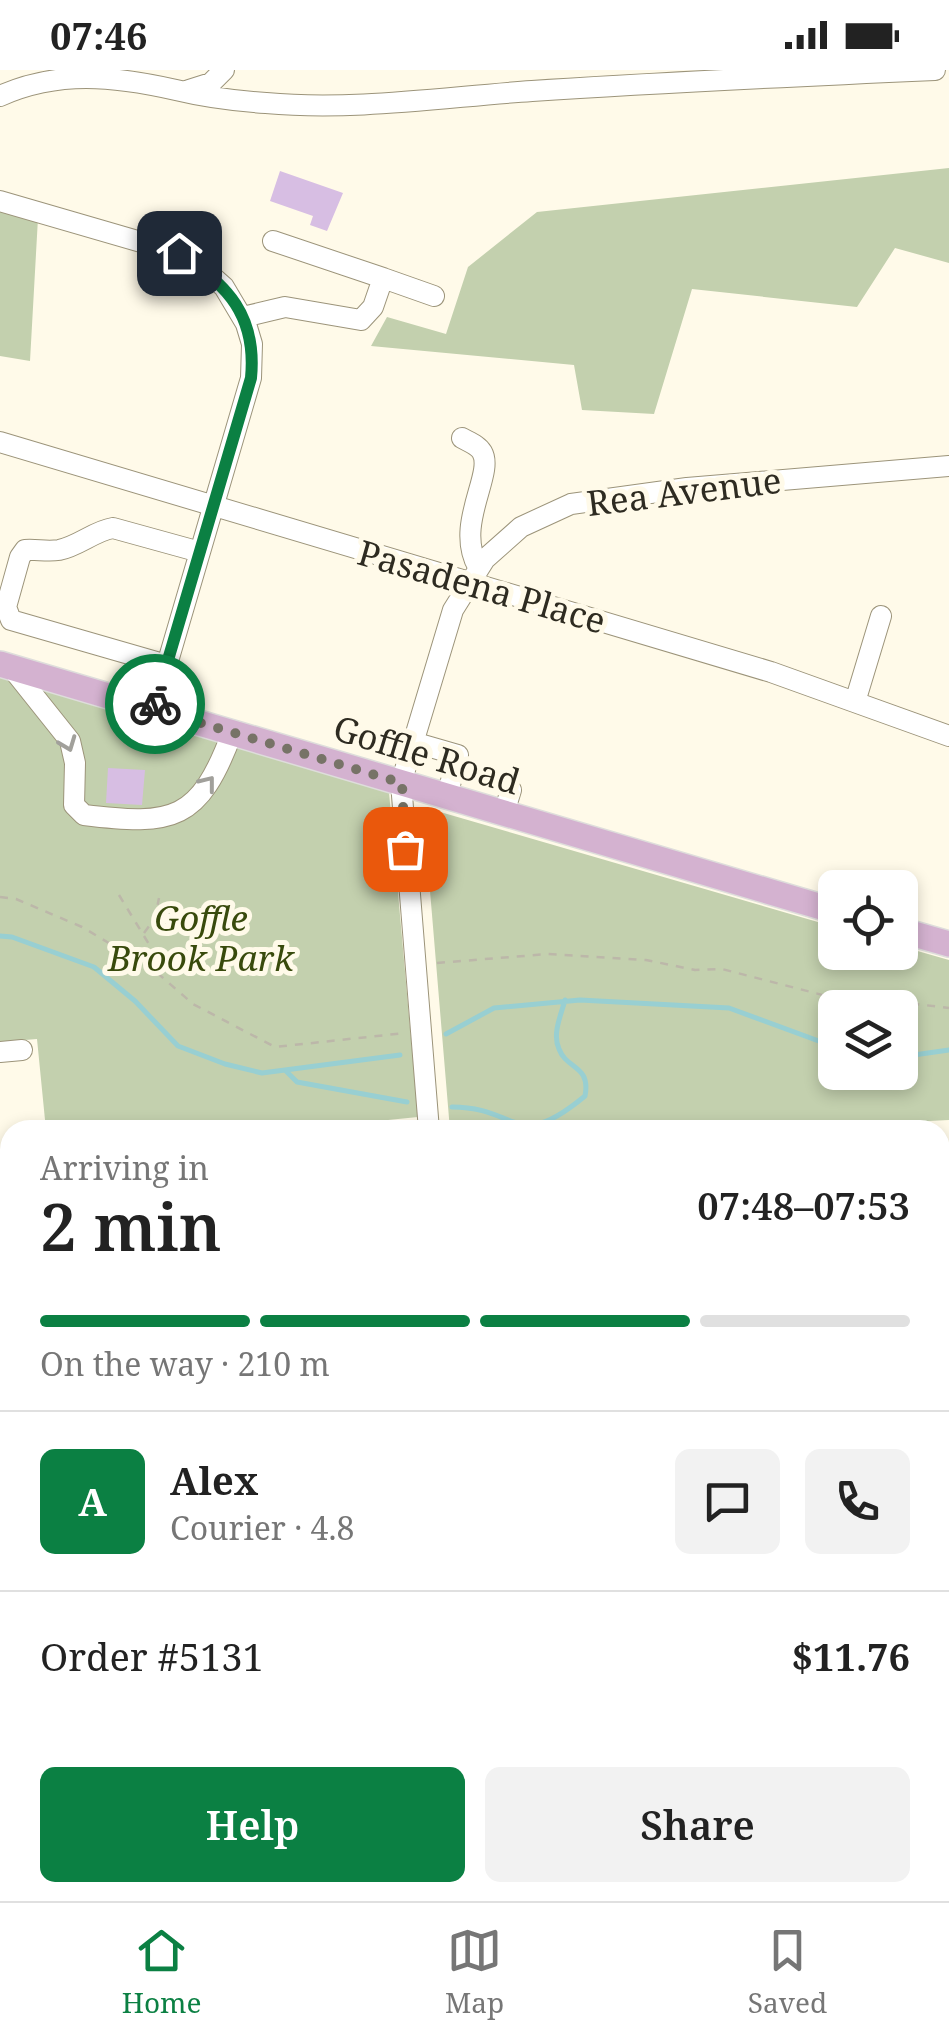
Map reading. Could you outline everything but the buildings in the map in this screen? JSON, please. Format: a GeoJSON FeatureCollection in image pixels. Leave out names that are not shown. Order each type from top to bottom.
{"type":"FeatureCollection","features":[{"type":"Feature","properties":{"kind":"main road","name":"Goffle Road"},"geometry":{"type":"LineString","coordinates":[[5,666],[402,783],[453,774],[507,802],[818,905]]}},
{"type":"Feature","properties":{"kind":"main road"},"geometry":{"type":"LineString","coordinates":[[918,935],[949,944]]}},
{"type":"Feature","properties":{"kind":"street"},"geometry":{"type":"LineString","coordinates":[[177,90],[211,83],[224,70]]}},
{"type":"Feature","properties":{"kind":"street"},"geometry":{"type":"LineString","coordinates":[[0,96],[27,82],[83,71],[129,76],[177,90],[266,104],[315,106],[634,84],[935,70]]}},
{"type":"Feature","properties":{"kind":"street"},"geometry":{"type":"LineString","coordinates":[[4,204],[179,253],[224,287],[243,316],[252,344],[251,378],[154,709]]}},
{"type":"Feature","properties":{"kind":"street"},"geometry":{"type":"LineString","coordinates":[[273,240],[434,296]]}},
{"type":"Feature","properties":{"kind":"street"},"geometry":{"type":"LineString","coordinates":[[243,316],[285,307],[361,320],[373,306],[383,278]]}},
{"type":"Feature","properties":{"kind":"street"},"geometry":{"type":"LineString","coordinates":[[462,438],[478,447],[484,460],[468,540],[473,574]]}},
{"type":"Feature","properties":{"kind":"street","name":"Pasadena Place"},"geometry":{"type":"LineString","coordinates":[[6,445],[213,507],[473,574],[771,672],[949,736]]}},
{"type":"Feature","properties":{"kind":"street","name":"Rea Avenue"},"geometry":{"type":"LineString","coordinates":[[428,1120],[402,783],[452,610],[473,574],[498,544],[522,526],[571,504],[687,488],[949,466]]}},
{"type":"Feature","properties":{"kind":"street"},"geometry":{"type":"LineString","coordinates":[[4,624],[25,550],[59,550],[113,528],[200,552]]}},
{"type":"Feature","properties":{"kind":"street"},"geometry":{"type":"LineString","coordinates":[[855,702],[881,616]]}},
{"type":"Feature","properties":{"kind":"street"},"geometry":{"type":"LineString","coordinates":[[4,624],[11,620],[167,664]]}},
{"type":"Feature","properties":{"kind":"street"},"geometry":{"type":"LineString","coordinates":[[5,666],[70,741],[74,805],[78,812],[166,819],[212,782],[232,732]]}},
{"type":"Feature","properties":{"kind":"street"},"geometry":{"type":"LineString","coordinates":[[413,742],[453,774]]}},
{"type":"Feature","properties":{"kind":"street"},"geometry":{"type":"LineString","coordinates":[[0,1052],[22,1050]]}},
{"type":"Feature","properties":{"kind":"path"},"geometry":{"type":"LineString","coordinates":[[119,895],[155,954],[154,970]]}},
{"type":"Feature","properties":{"kind":"path"},"geometry":{"type":"LineString","coordinates":[[0,897],[82,926],[154,970],[193,1004],[275,1047],[421,1032]]}},
{"type":"Feature","properties":{"kind":"path"},"geometry":{"type":"LineString","coordinates":[[143,934],[155,918],[159,898]]}},
{"type":"Feature","properties":{"kind":"path"},"geometry":{"type":"LineString","coordinates":[[416,965],[548,954],[646,960],[695,970],[722,969],[846,1000],[949,1008]]}},
{"type":"Feature","properties":{"kind":"green space"},"geometry":{"type":"Polygon","coordinates":[[[949,168],[949,263],[895,248],[857,307],[692,289],[654,414],[582,410],[574,365],[371,346],[387,317],[446,334],[468,267],[537,212],[949,168]]]}},
{"type":"Feature","properties":{"kind":"green space"},"geometry":{"type":"Polygon","coordinates":[[[0,198],[38,218],[30,361],[0,356],[0,198]]]}},
{"type":"Feature","properties":{"kind":"green space","name":"Goffle Brook Park"},"geometry":{"type":"Polygon","coordinates":[[[0,676],[389,792],[418,1117],[45,1120],[37,1039],[0,1042],[0,676]]]}},
{"type":"Feature","properties":{"kind":"green space"},"geometry":{"type":"Polygon","coordinates":[[[423,807],[818,922],[818,970],[918,970],[918,951],[949,960],[949,1120],[449,1120],[423,807]]]}},
{"type":"Feature","properties":{"kind":"waterway"},"geometry":{"type":"LineString","coordinates":[[0,936],[94,967],[135,1001],[178,1046],[225,1064],[262,1073],[400,1055]]}},
{"type":"Feature","properties":{"kind":"waterway"},"geometry":{"type":"LineString","coordinates":[[548,1120],[585,1096],[582,1073],[563,1056],[557,1043],[565,1000]]}},
{"type":"Feature","properties":{"kind":"waterway"},"geometry":{"type":"LineString","coordinates":[[446,1034],[494,1008],[580,1000],[729,1008],[818,1041]]}},
{"type":"Feature","properties":{"kind":"waterway"},"geometry":{"type":"LineString","coordinates":[[918,1054],[949,1050]]}},
{"type":"Feature","properties":{"kind":"waterway"},"geometry":{"type":"LineString","coordinates":[[286,1071],[297,1082],[407,1102]]}},
{"type":"Feature","properties":{"kind":"waterway"},"geometry":{"type":"LineString","coordinates":[[452,1107],[509,1120]]}},
{"type":"Feature","properties":{"kind":"way so far"},"geometry":{"type":"LineString","coordinates":[[155,704],[154,709],[402,783],[405,849]]}},
{"type":"Feature","properties":{"kind":"route"},"geometry":{"type":"LineString","coordinates":[[155,704],[251,378],[253,357],[237,304],[206,270],[179,253]]}}]}
